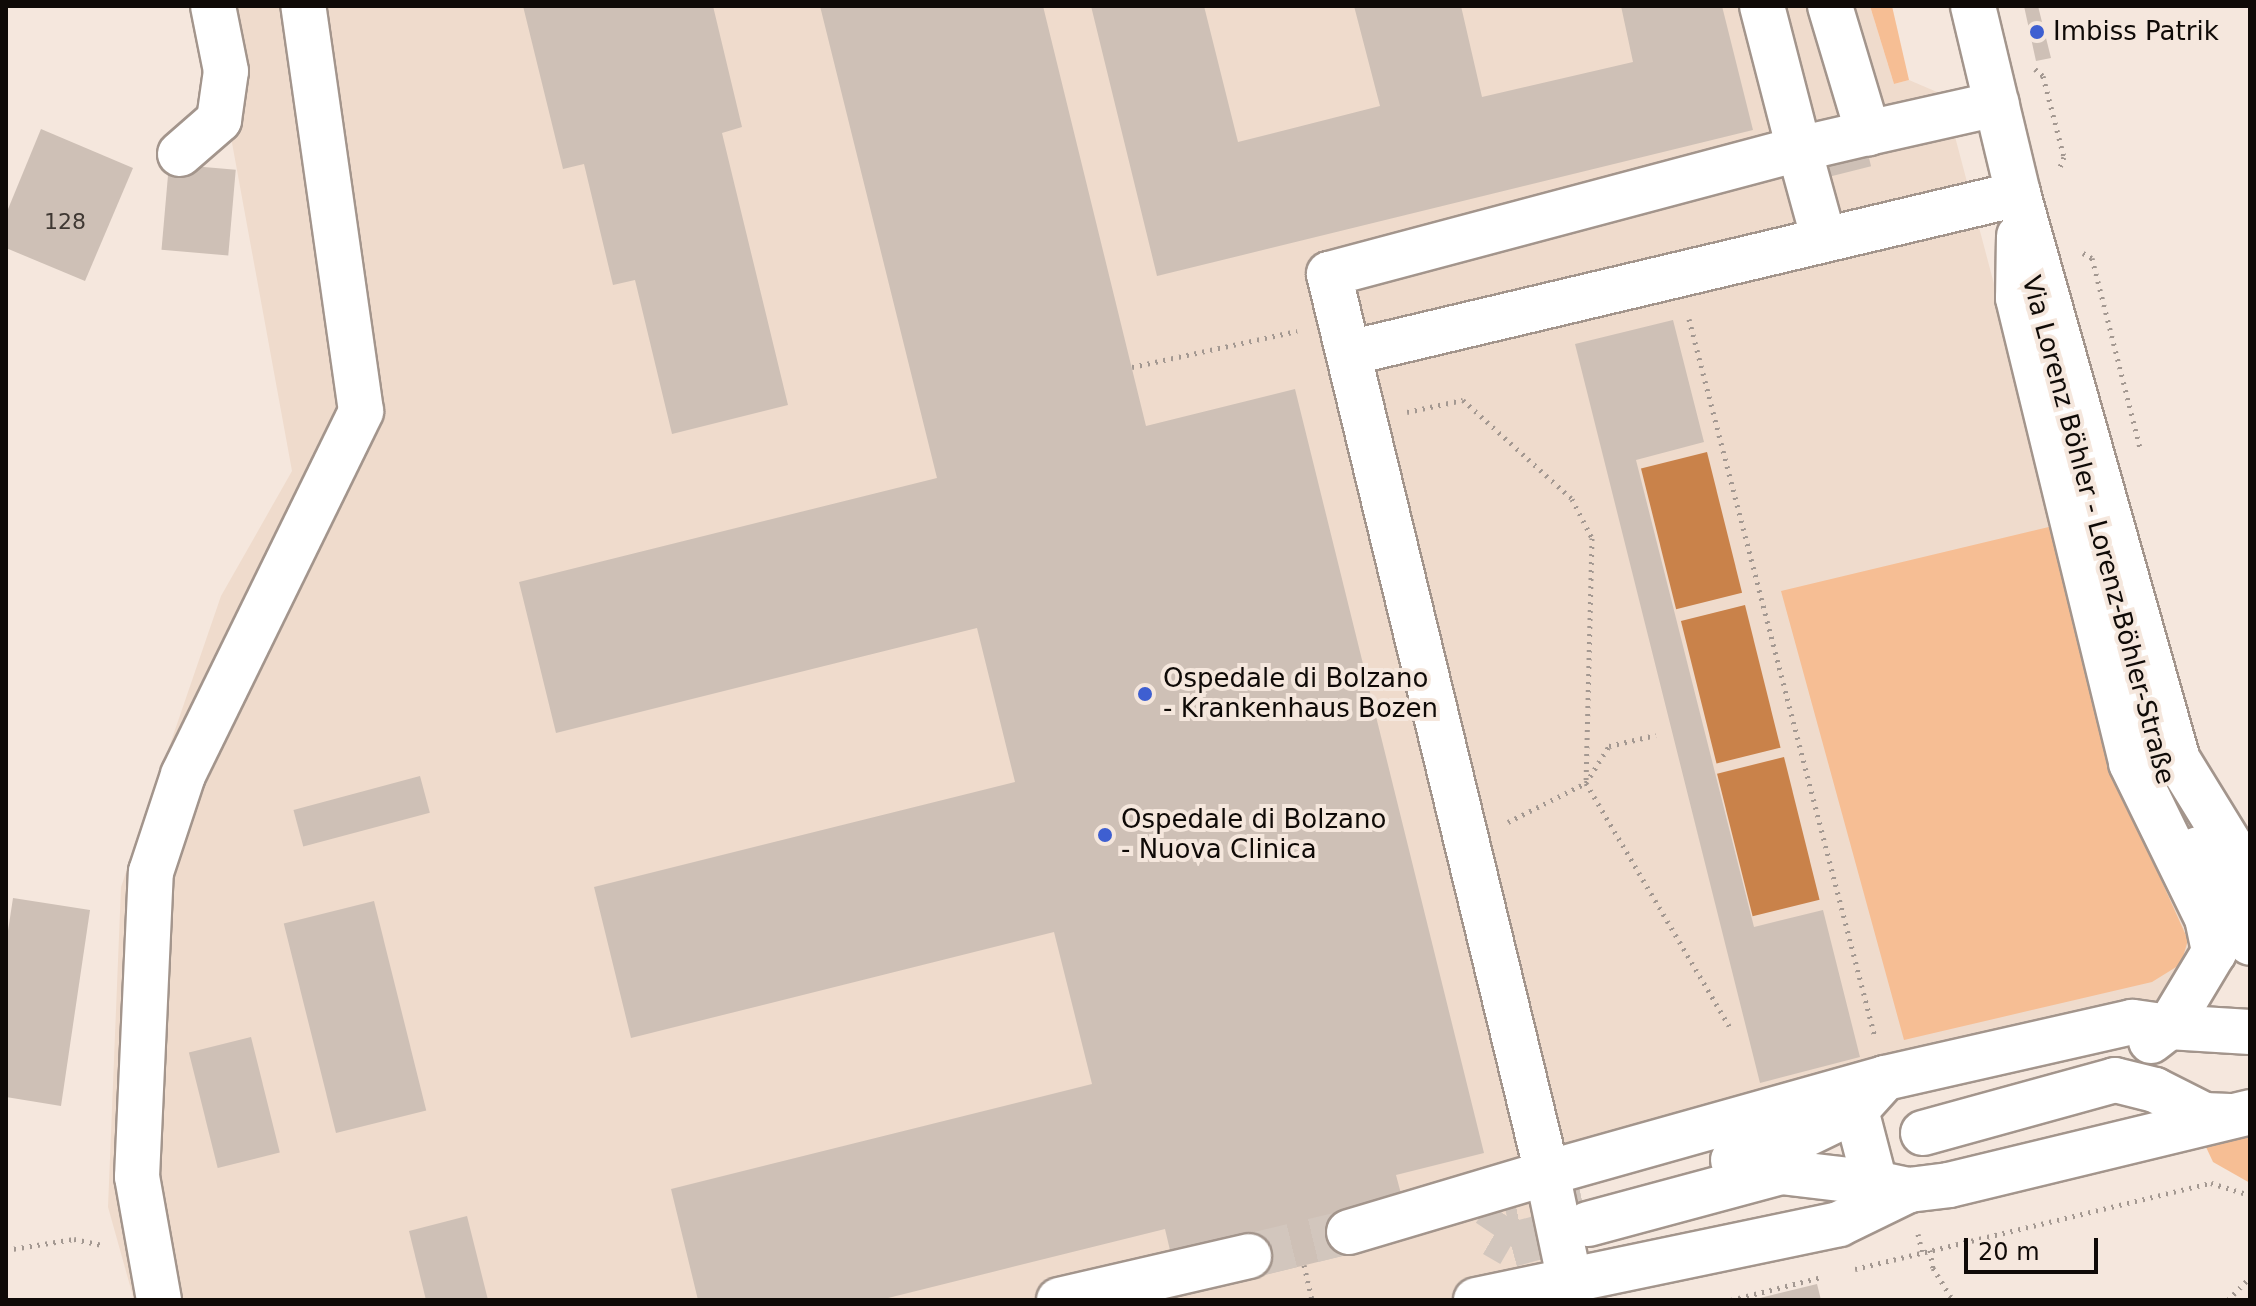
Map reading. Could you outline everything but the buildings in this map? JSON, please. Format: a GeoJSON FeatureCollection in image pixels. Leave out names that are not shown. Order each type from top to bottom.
{"type":"FeatureCollection","features":[{"type":"Feature","properties":{"kind":"main road"},"geometry":{"type":"LineString","coordinates":[[180,154],[219,120],[226,71],[213,6]]}},
{"type":"Feature","properties":{"kind":"main road"},"geometry":{"type":"LineString","coordinates":[[159,1300],[137,1177],[151,872],[183,775],[361,411],[303,6]]}},
{"type":"Feature","properties":{"kind":"main road"},"geometry":{"type":"LineString","coordinates":[[1762,6],[1824,240]]}},
{"type":"Feature","properties":{"kind":"main road"},"geometry":{"type":"LineString","coordinates":[[1830,6],[1868,133]]}},
{"type":"Feature","properties":{"kind":"main road","name":"Via Lorenz Böhler - Lorenz-Böhler-Straße"},"geometry":{"type":"LineString","coordinates":[[1973,6],[1997,104],[2018,215],[2151,749],[2176,813],[2250,943]]}},
{"type":"Feature","properties":{"kind":"main road"},"geometry":{"type":"LineString","coordinates":[[1569,1277],[1468,842],[1329,274],[1799,149],[1997,104]]}},
{"type":"Feature","properties":{"kind":"main road"},"geometry":{"type":"LineString","coordinates":[[1344,338],[1678,275],[1824,240],[2018,215],[2018,298],[2131,763],[2213,935],[2208,972],[2169,1027],[2138,1051],[2115,1080]]}},
{"type":"Feature","properties":{"kind":"main road","name":"Via Lorenz Böhler - Lorenz-Böhler-Straße"},"geometry":{"type":"LineString","coordinates":[[2018,215],[2178,760],[2250,877]]}},
{"type":"Feature","properties":{"kind":"main road"},"geometry":{"type":"LineString","coordinates":[[1349,1232],[1885,1078],[2132,1022],[2250,1032]]}},
{"type":"Feature","properties":{"kind":"main road"},"geometry":{"type":"LineString","coordinates":[[1885,1078],[1856,1110],[1778,1148],[1585,1212],[1781,1172],[1892,1187],[2243,1114]]}},
{"type":"Feature","properties":{"kind":"main road"},"geometry":{"type":"LineString","coordinates":[[1923,1133],[2115,1080],[2155,1090],[2204,1115],[2243,1114]]}},
{"type":"Feature","properties":{"kind":"main road"},"geometry":{"type":"LineString","coordinates":[[1856,1110],[1892,1187]]}},
{"type":"Feature","properties":{"kind":"main road"},"geometry":{"type":"LineString","coordinates":[[1476,1300],[1569,1277],[1839,1224],[1892,1187]]}},
{"type":"Feature","properties":{"kind":"main road"},"geometry":{"type":"LineString","coordinates":[[1059,1300],[1249,1256]]}},
{"type":"Feature","properties":{"kind":"path"},"geometry":{"type":"LineString","coordinates":[[1678,275],[1885,1078]]}},
{"type":"Feature","properties":{"kind":"path"},"geometry":{"type":"LineString","coordinates":[[1132,367],[1344,338]]}},
{"type":"Feature","properties":{"kind":"path"},"geometry":{"type":"LineString","coordinates":[[1367,421],[1463,400],[1572,499],[1592,538],[1586,783],[1730,1027]]}},
{"type":"Feature","properties":{"kind":"path"},"geometry":{"type":"LineString","coordinates":[[1468,842],[1586,783],[1609,746],[1656,735]]}},
{"type":"Feature","properties":{"kind":"path"},"geometry":{"type":"LineString","coordinates":[[1953,1300],[1933,1268],[1930,1250],[2211,1183],[2250,1195]]}},
{"type":"Feature","properties":{"kind":"path"},"geometry":{"type":"LineString","coordinates":[[1919,1237],[1922,1252]]}},
{"type":"Feature","properties":{"kind":"path"},"geometry":{"type":"LineString","coordinates":[[6,1250],[74,1239],[102,1243],[108,1254]]}},
{"type":"Feature","properties":{"kind":"path"},"geometry":{"type":"LineString","coordinates":[[1304,1265],[1312,1300]]}},
{"type":"Feature","properties":{"kind":"path"},"geometry":{"type":"LineString","coordinates":[[2228,1300],[2250,1277]]}},
{"type":"Feature","properties":{"kind":"shaded area","name":"Ospedale di Bolzano - Krankenhaus Bozen"},"geometry":{"type":"Polygon","coordinates":[[[207,6],[1870,6],[1894,84],[1909,80],[1944,95],[2003,318],[2203,930],[2169,998],[1565,1155],[1601,1300],[134,1300],[108,1207],[121,887],[221,596],[292,471],[207,6]]]}},
{"type":"Feature","properties":{"kind":"shaded area"},"geometry":{"type":"Polygon","coordinates":[[[1870,6],[1892,6],[1909,80],[1894,84],[1870,6]]]}},
{"type":"Feature","properties":{"kind":"shaded area"},"geometry":{"type":"Polygon","coordinates":[[[1707,452],[1742,593],[1676,609],[1641,468],[1707,452]]]}},
{"type":"Feature","properties":{"kind":"shaded area"},"geometry":{"type":"Polygon","coordinates":[[[2057,525],[2124,797],[2188,940],[2181,964],[2152,982],[1904,1040],[1781,591],[2057,525]]]}},
{"type":"Feature","properties":{"kind":"shaded area"},"geometry":{"type":"Polygon","coordinates":[[[1745,605],[1781,748],[1717,764],[1681,621],[1745,605]]]}},
{"type":"Feature","properties":{"kind":"shaded area"},"geometry":{"type":"Polygon","coordinates":[[[1784,757],[1820,900],[1753,916],[1717,774],[1784,757]]]}},
{"type":"Feature","properties":{"kind":"shaded area"},"geometry":{"type":"Polygon","coordinates":[[[2250,1134],[2250,1183],[2213,1162],[2206,1147],[2209,1135],[2250,1134]]]}},
{"type":"Feature","properties":{"kind":"tunnel"},"geometry":{"type":"LineString","coordinates":[[1582,1200],[1507,1216],[1494,1235],[1511,1245],[1588,1224]]}},
{"type":"Feature","properties":{"kind":"tunnel"},"geometry":{"type":"LineString","coordinates":[[1249,1256],[1349,1232]]}},
{"type":"Feature","properties":{"kind":"place","name":"Imbiss Patrik"},"geometry":{"type":"Point","coordinates":[2037,32]}},
{"type":"Feature","properties":{"kind":"place","name":"Ospedale di Bolzano - Krankenhaus Bozen"},"geometry":{"type":"Point","coordinates":[1145,694]}},
{"type":"Feature","properties":{"kind":"place","name":"Ospedale di Bolzano - Nuova Clinica"},"geometry":{"type":"Point","coordinates":[1105,835]}}]}
